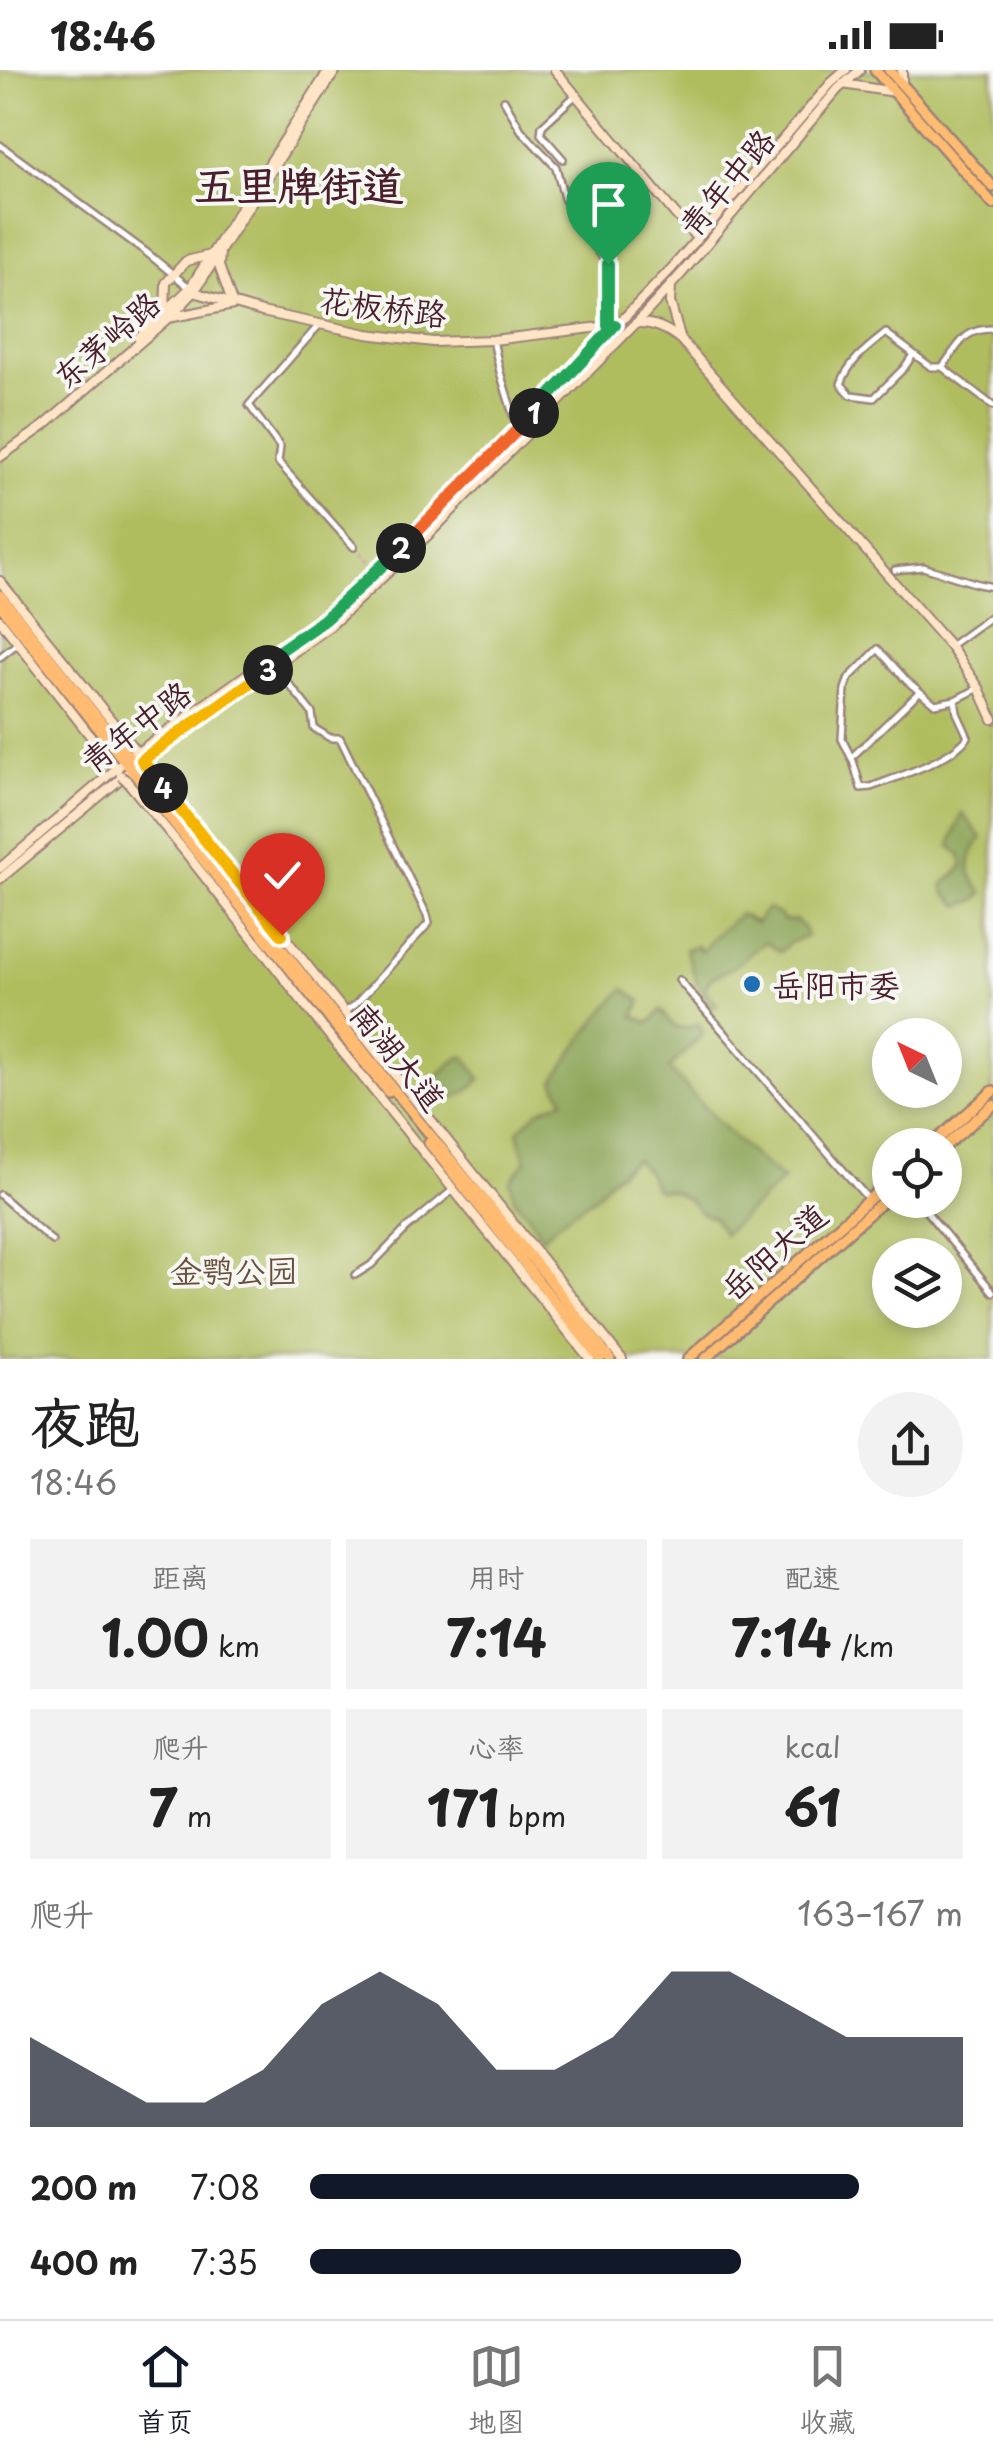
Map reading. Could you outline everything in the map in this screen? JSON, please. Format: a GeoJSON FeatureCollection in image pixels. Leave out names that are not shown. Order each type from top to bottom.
{"type":"FeatureCollection","features":[{"type":"Feature","properties":{"kind":"main road","name":"东茅岭路"},"geometry":{"type":"LineString","coordinates":[[0,454],[42,423],[192,290],[332,70]]}},
{"type":"Feature","properties":{"kind":"main road"},"geometry":{"type":"LineString","coordinates":[[556,70],[698,238]]}},
{"type":"Feature","properties":{"kind":"main road"},"geometry":{"type":"LineString","coordinates":[[833,70],[831,82],[898,89]]}},
{"type":"Feature","properties":{"kind":"main road","name":"青年中路"},"geometry":{"type":"LineString","coordinates":[[0,868],[324,620],[422,528],[698,238],[831,82],[846,70]]}},
{"type":"Feature","properties":{"kind":"main road","name":"青年中路"},"geometry":{"type":"LineString","coordinates":[[271,662],[330,626],[429,534],[670,286],[843,84],[860,70]]}},
{"type":"Feature","properties":{"kind":"main road"},"geometry":{"type":"LineString","coordinates":[[876,70],[993,187]]}},
{"type":"Feature","properties":{"kind":"main road"},"geometry":{"type":"LineString","coordinates":[[889,70],[898,89],[993,204]]}},
{"type":"Feature","properties":{"kind":"main road"},"geometry":{"type":"LineString","coordinates":[[898,89],[902,70]]}},
{"type":"Feature","properties":{"kind":"main road"},"geometry":{"type":"LineString","coordinates":[[216,253],[234,305],[166,316],[166,283],[186,261],[216,253]]}},
{"type":"Feature","properties":{"kind":"main road"},"geometry":{"type":"LineString","coordinates":[[670,286],[670,302],[681,340]]}},
{"type":"Feature","properties":{"kind":"main road","name":"花板桥路"},"geometry":{"type":"LineString","coordinates":[[192,290],[234,305],[320,324],[433,342],[493,340],[634,323]]}},
{"type":"Feature","properties":{"kind":"main road"},"geometry":{"type":"LineString","coordinates":[[634,323],[648,323],[681,340],[950,646],[993,719]]}},
{"type":"Feature","properties":{"kind":"main road"},"geometry":{"type":"LineString","coordinates":[[0,581],[186,853],[320,1024],[600,1358],[622,1359]]}},
{"type":"Feature","properties":{"kind":"main road","name":"南湖大道"},"geometry":{"type":"LineString","coordinates":[[0,595],[129,766]]}},
{"type":"Feature","properties":{"kind":"main road","name":"南湖大道"},"geometry":{"type":"LineString","coordinates":[[0,605],[600,1358]]}},
{"type":"Feature","properties":{"kind":"main road"},"geometry":{"type":"LineString","coordinates":[[0,620],[344,1012],[622,1359]]}},
{"type":"Feature","properties":{"kind":"main road","name":"青年中路"},"geometry":{"type":"LineString","coordinates":[[0,879],[129,766]]}},
{"type":"Feature","properties":{"kind":"main road"},"geometry":{"type":"LineString","coordinates":[[951,1128],[993,1091]]}},
{"type":"Feature","properties":{"kind":"main road"},"geometry":{"type":"LineString","coordinates":[[962,1131],[993,1105]]}},
{"type":"Feature","properties":{"kind":"main road","name":"岳阳大道"},"geometry":{"type":"LineString","coordinates":[[688,1359],[872,1197]]}},
{"type":"Feature","properties":{"kind":"main road","name":"岳阳大道"},"geometry":{"type":"LineString","coordinates":[[706,1359],[872,1212]]}},
{"type":"Feature","properties":{"kind":"street"},"geometry":{"type":"LineString","coordinates":[[563,159],[541,134],[542,126],[576,94]]}},
{"type":"Feature","properties":{"kind":"street"},"geometry":{"type":"LineString","coordinates":[[504,100],[521,130],[556,167],[564,198],[608,264],[611,326]]}},
{"type":"Feature","properties":{"kind":"street"},"geometry":{"type":"LineString","coordinates":[[0,145],[192,290]]}},
{"type":"Feature","properties":{"kind":"street"},"geometry":{"type":"LineString","coordinates":[[320,324],[248,405],[280,446],[278,462],[354,546]]}},
{"type":"Feature","properties":{"kind":"street"},"geometry":{"type":"LineString","coordinates":[[942,367],[972,331],[993,330]]}},
{"type":"Feature","properties":{"kind":"street"},"geometry":{"type":"LineString","coordinates":[[913,356],[874,398],[851,395],[842,384],[862,352],[886,333],[913,356],[931,367],[942,367],[993,406]]}},
{"type":"Feature","properties":{"kind":"street"},"geometry":{"type":"LineString","coordinates":[[493,340],[515,421],[514,434]]}},
{"type":"Feature","properties":{"kind":"street"},"geometry":{"type":"LineString","coordinates":[[895,570],[923,566],[993,587]]}},
{"type":"Feature","properties":{"kind":"street"},"geometry":{"type":"LineString","coordinates":[[950,646],[993,615]]}},
{"type":"Feature","properties":{"kind":"street"},"geometry":{"type":"LineString","coordinates":[[0,657],[18,643]]}},
{"type":"Feature","properties":{"kind":"street"},"geometry":{"type":"LineString","coordinates":[[955,700],[968,737],[960,748],[947,757],[860,788],[852,757],[842,739],[846,689],[849,678],[878,649],[918,692],[935,704],[955,700],[978,688]]}},
{"type":"Feature","properties":{"kind":"street"},"geometry":{"type":"LineString","coordinates":[[271,662],[312,713],[314,728],[330,738],[340,738],[429,923],[355,1005],[344,1012]]}},
{"type":"Feature","properties":{"kind":"street"},"geometry":{"type":"LineString","coordinates":[[852,757],[918,692]]}},
{"type":"Feature","properties":{"kind":"street"},"geometry":{"type":"LineString","coordinates":[[678,980],[869,1200]]}},
{"type":"Feature","properties":{"kind":"street"},"geometry":{"type":"LineString","coordinates":[[354,1275],[454,1188]]}},
{"type":"Feature","properties":{"kind":"street"},"geometry":{"type":"LineString","coordinates":[[0,1195],[52,1241]]}},
{"type":"Feature","properties":{"kind":"street"},"geometry":{"type":"LineString","coordinates":[[932,1218],[993,1292]]}},
{"type":"Feature","properties":{"kind":"green space","name":"金鹗公园"},"geometry":{"type":"Polygon","coordinates":[[[0,70],[993,70],[993,1359],[0,1359],[0,70]]]}},
{"type":"Feature","properties":{"kind":"green space"},"geometry":{"type":"Polygon","coordinates":[[[962,813],[982,838],[972,852],[969,866],[983,893],[960,906],[943,885],[963,867],[960,854],[950,846],[962,813]]]}},
{"type":"Feature","properties":{"kind":"green space"},"geometry":{"type":"Polygon","coordinates":[[[767,908],[785,921],[796,920],[807,936],[789,943],[780,952],[765,941],[735,966],[710,979],[705,989],[717,1005],[710,1009],[685,949],[697,946],[703,952],[712,938],[740,914],[756,923],[767,908]]]}},
{"type":"Feature","properties":{"kind":"green space"},"geometry":{"type":"Polygon","coordinates":[[[624,989],[641,1001],[634,1016],[650,1023],[661,1010],[676,1028],[699,1024],[703,1034],[669,1068],[723,1127],[783,1180],[724,1234],[714,1218],[700,1212],[689,1200],[672,1191],[655,1189],[649,1174],[635,1159],[596,1196],[542,1237],[515,1201],[510,1181],[526,1161],[518,1131],[538,1111],[564,1100],[554,1081],[586,1033],[624,989]]]}},
{"type":"Feature","properties":{"kind":"green space"},"geometry":{"type":"Polygon","coordinates":[[[464,1056],[481,1079],[452,1099],[436,1077],[464,1056]]]}},
{"type":"Feature","properties":{"kind":"tunnel"},"geometry":{"type":"LineString","coordinates":[[354,547],[375,571]]}},
{"type":"Feature","properties":{"kind":"place","name":"岳阳市委"},"geometry":{"type":"Point","coordinates":[752,984]}},
{"type":"Feature","properties":{"kind":"district","name":"五里牌街道"},"geometry":{"type":"Point","coordinates":[299,183]}},
{"type":"Feature","properties":{"kind":"route"},"geometry":{"type":"LineString","coordinates":[[282,935],[142,760],[274,666],[268,659],[324,620],[514,434],[615,325],[608,326],[608,264]]}}]}
